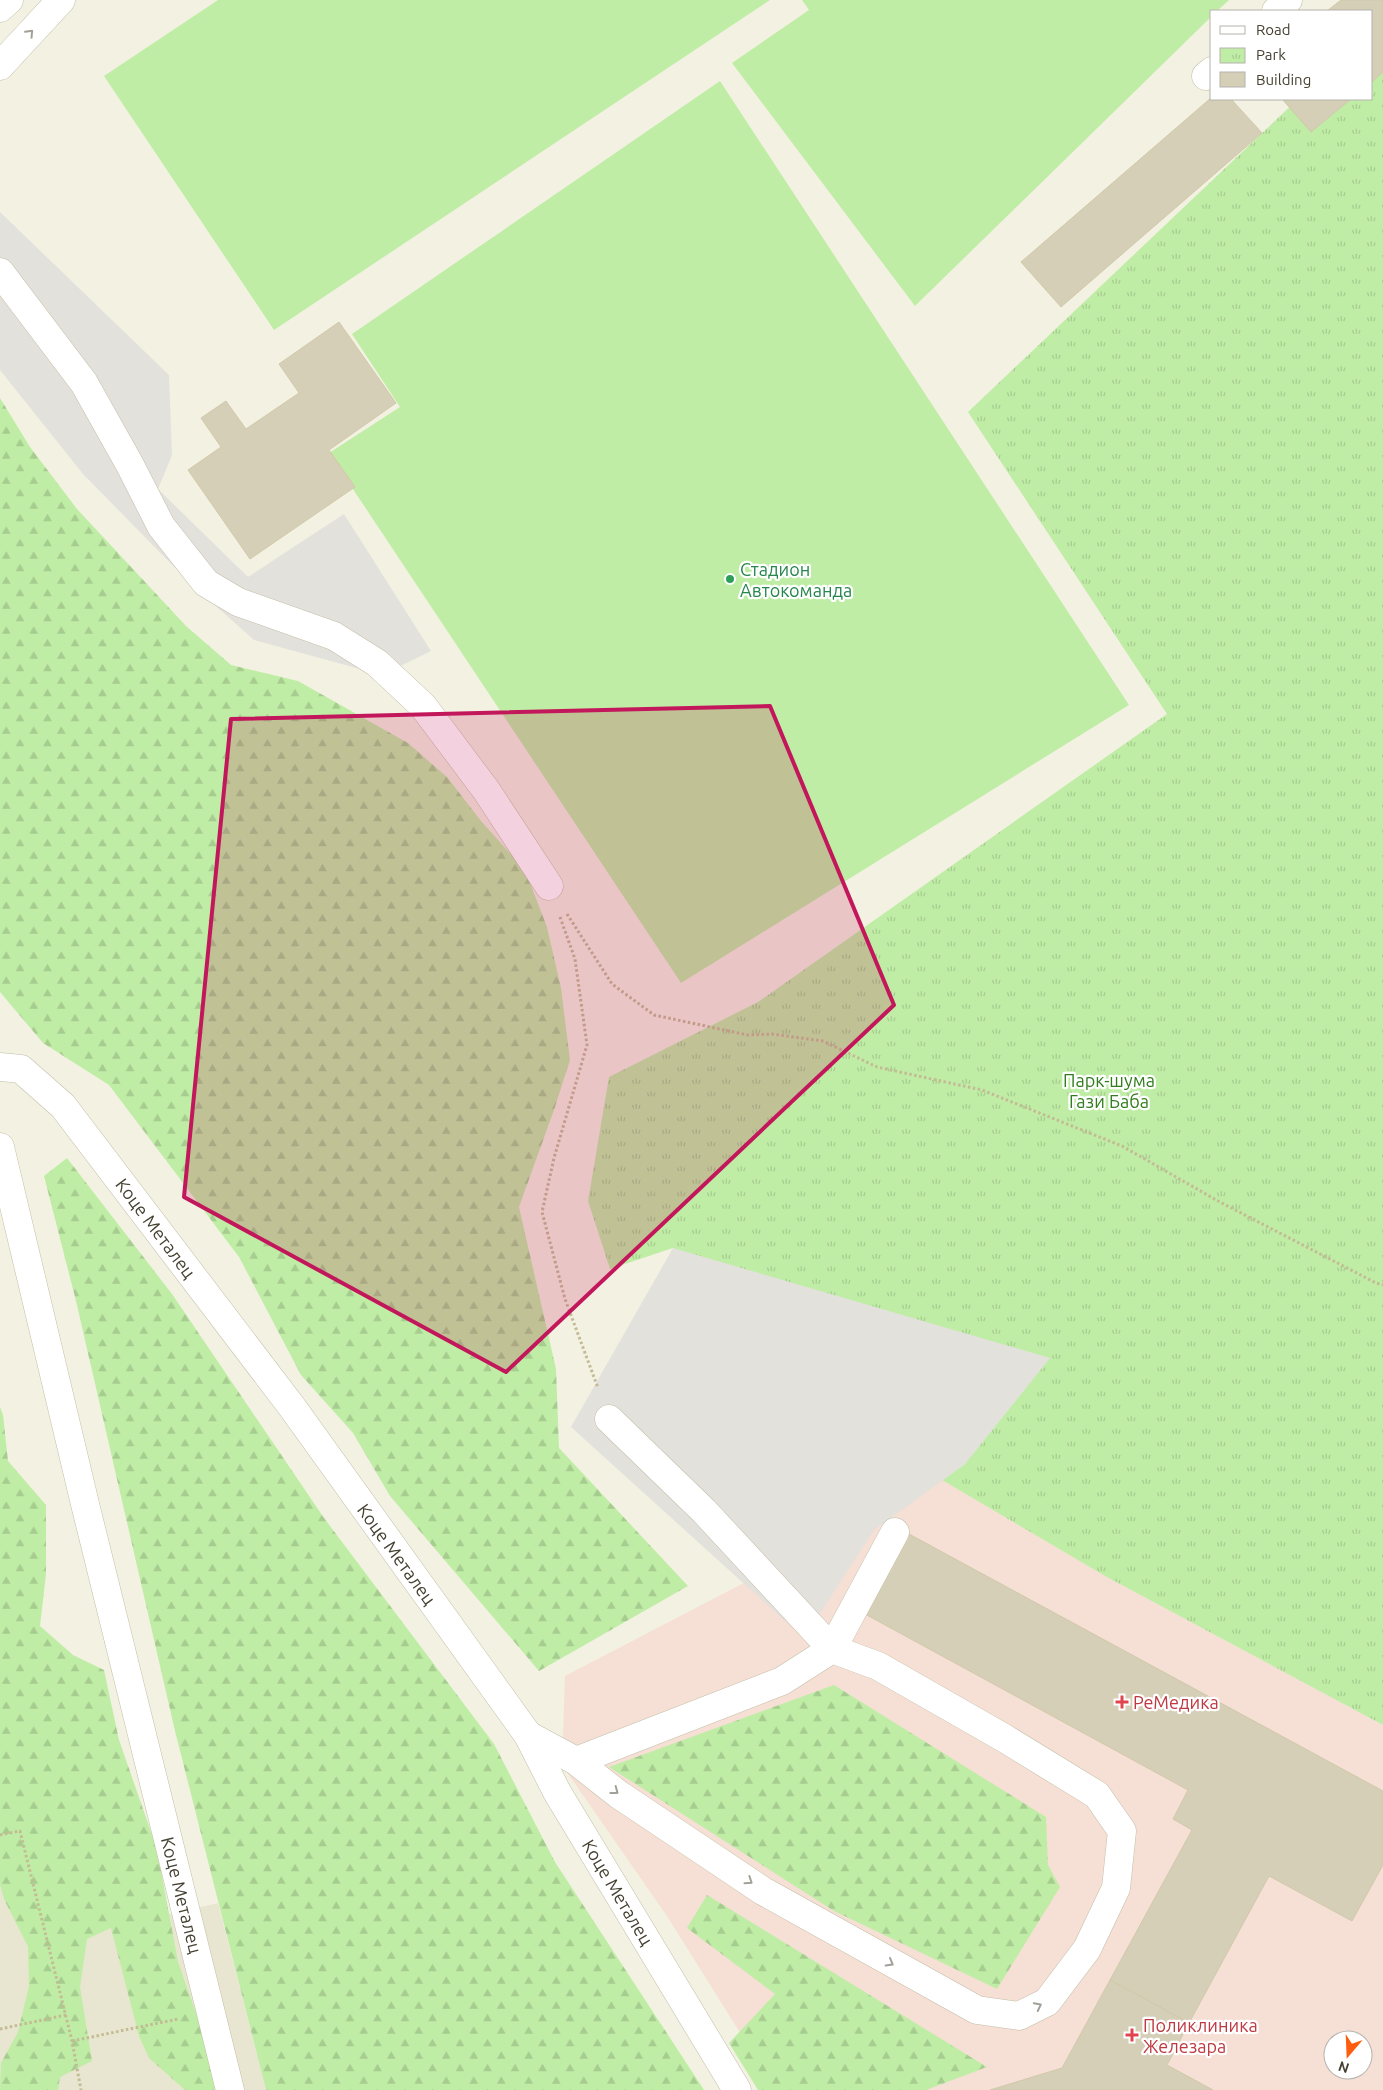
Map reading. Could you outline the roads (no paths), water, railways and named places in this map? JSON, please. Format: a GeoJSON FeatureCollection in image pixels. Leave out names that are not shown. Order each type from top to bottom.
{"type":"FeatureCollection","features":[{"type":"Feature","properties":{"kind":"street"},"geometry":{"type":"LineString","coordinates":[[0,8],[9,0]]}},
{"type":"Feature","properties":{"kind":"street"},"geometry":{"type":"LineString","coordinates":[[0,66],[60,0]]}},
{"type":"Feature","properties":{"kind":"street"},"geometry":{"type":"LineString","coordinates":[[1277,10],[1288,0]]}},
{"type":"Feature","properties":{"kind":"street"},"geometry":{"type":"LineString","coordinates":[[0,272],[84,383],[161,526],[206,583],[238,602],[334,636],[377,663],[423,706],[486,790],[549,886]]}},
{"type":"Feature","properties":{"kind":"street","name":"Коце Металец"},"geometry":{"type":"LineString","coordinates":[[0,1067],[20,1069],[63,1106],[292,1407],[528,1735],[557,1792],[737,2090]]}},
{"type":"Feature","properties":{"kind":"street","name":"Коце Металец"},"geometry":{"type":"LineString","coordinates":[[0,1147],[85,1504],[230,2090]]}},
{"type":"Feature","properties":{"kind":"street"},"geometry":{"type":"LineString","coordinates":[[528,1735],[576,1761],[618,1794],[763,1891],[977,2010],[1019,2016],[1047,2002],[1087,1949],[1116,1888],[1122,1831],[1097,1795],[1004,1738],[878,1666],[832,1649],[704,1512],[609,1419]]}},
{"type":"Feature","properties":{"kind":"street"},"geometry":{"type":"LineString","coordinates":[[576,1761],[782,1681],[832,1649],[895,1532]]}},
{"type":"Feature","properties":{"kind":"place","name":"Стадион Автокоманда"},"geometry":{"type":"Point","coordinates":[730,579]}},
{"type":"Feature","properties":{"kind":"place","name":"РеМедика"},"geometry":{"type":"Point","coordinates":[1122,1702]}},
{"type":"Feature","properties":{"kind":"place","name":"Поликлиника Железара"},"geometry":{"type":"Point","coordinates":[1132,2035]}},
{"type":"Feature","properties":{"kind":"park label","name":"Парк-шума Гази Баба"},"geometry":{"type":"Point","coordinates":[1109,1090]}}]}
